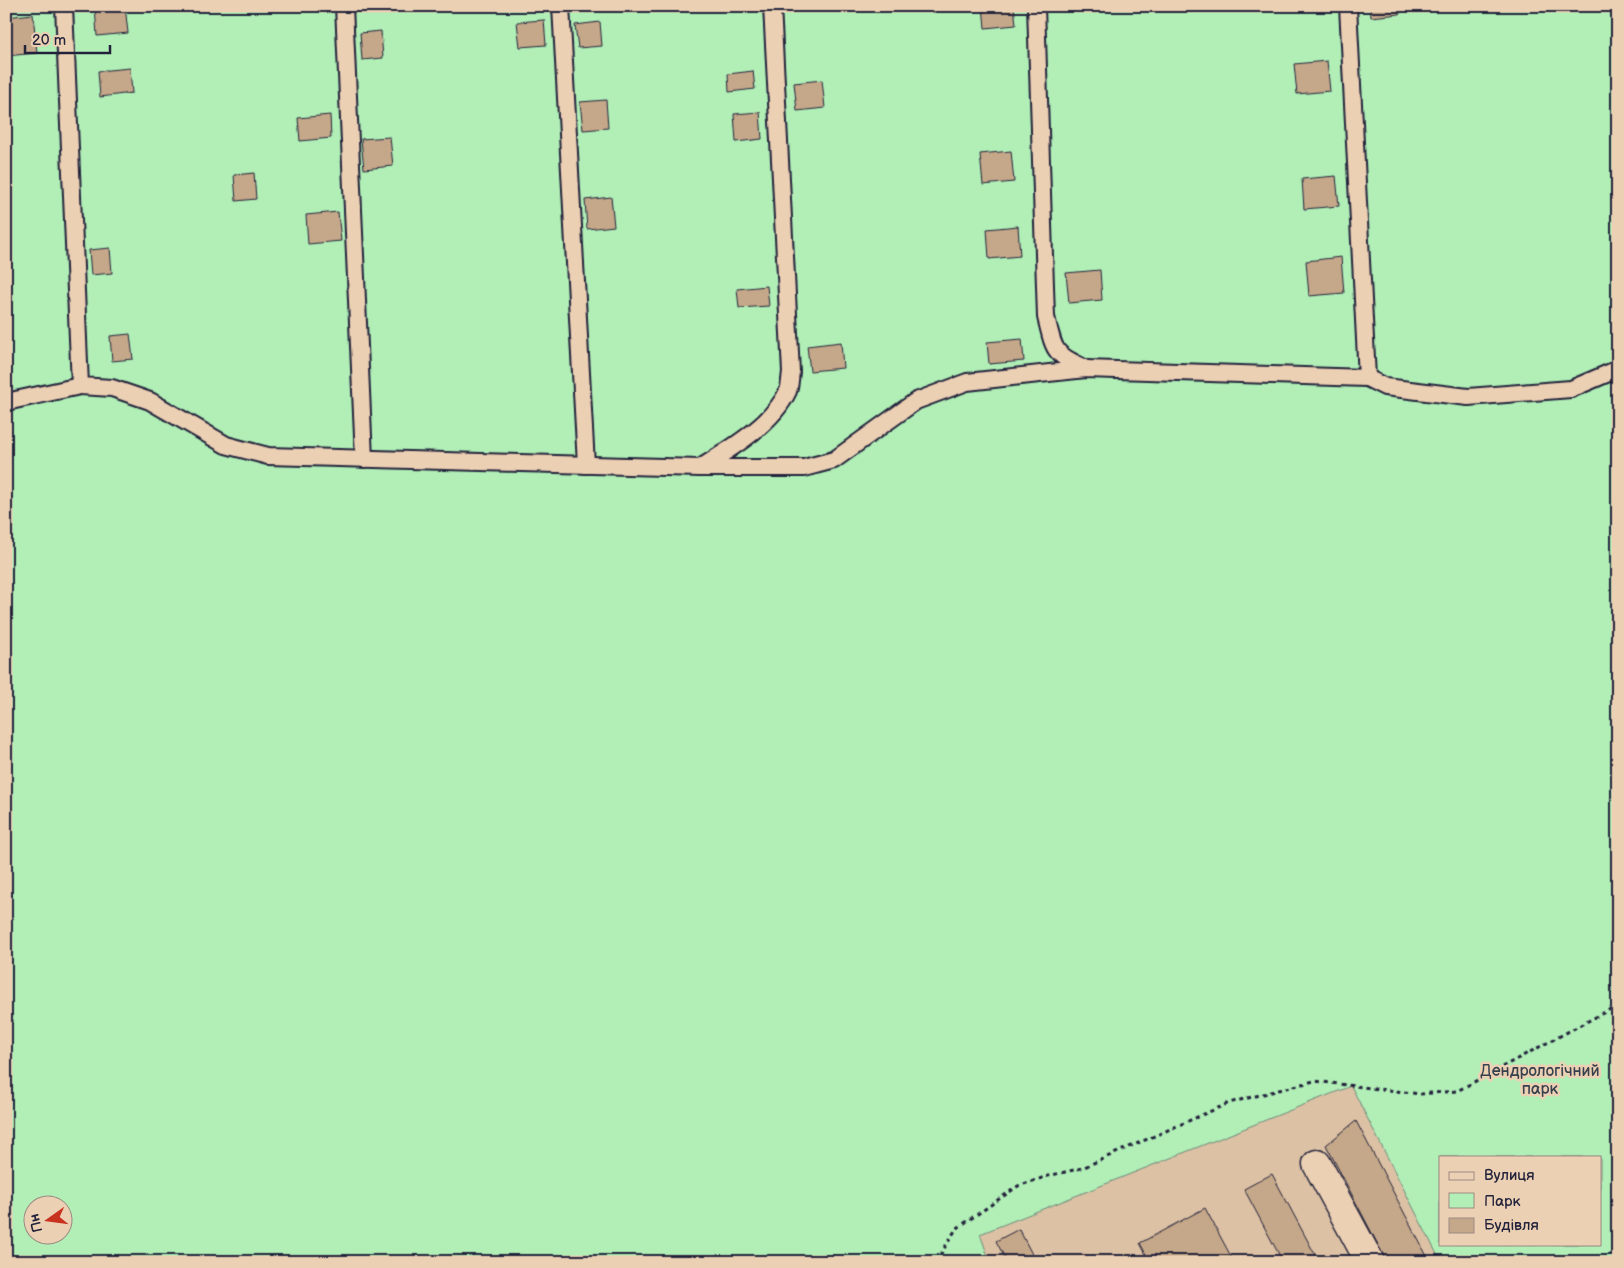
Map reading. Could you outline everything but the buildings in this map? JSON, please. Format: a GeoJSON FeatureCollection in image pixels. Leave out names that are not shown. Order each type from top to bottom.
{"type":"FeatureCollection","features":[{"type":"Feature","properties":{"kind":"street"},"geometry":{"type":"LineString","coordinates":[[1317,1164],[1370,1262]]}},
{"type":"Feature","properties":{"kind":"lane"},"geometry":{"type":"LineString","coordinates":[[64,6],[80,386]]}},
{"type":"Feature","properties":{"kind":"lane"},"geometry":{"type":"LineString","coordinates":[[344,6],[364,459]]}},
{"type":"Feature","properties":{"kind":"lane"},"geometry":{"type":"LineString","coordinates":[[561,6],[586,465]]}},
{"type":"Feature","properties":{"kind":"lane"},"geometry":{"type":"LineString","coordinates":[[700,468],[740,443],[768,417],[788,391],[792,372],[772,6]]}},
{"type":"Feature","properties":{"kind":"lane"},"geometry":{"type":"LineString","coordinates":[[1036,6],[1046,317],[1059,356],[1086,369]]}},
{"type":"Feature","properties":{"kind":"lane"},"geometry":{"type":"LineString","coordinates":[[1348,6],[1368,378]]}},
{"type":"Feature","properties":{"kind":"lane"},"geometry":{"type":"LineString","coordinates":[[6,402],[80,386],[112,388],[150,401],[226,445],[268,456],[700,468],[804,468],[834,460],[872,435],[916,401],[967,382],[1086,369],[1368,378],[1385,387],[1468,397],[1571,389],[1618,369]]}},
{"type":"Feature","properties":{"kind":"path"},"geometry":{"type":"LineString","coordinates":[[936,1262],[956,1229],[1018,1186],[1048,1176],[1082,1168],[1229,1103],[1314,1081],[1420,1094],[1457,1091],[1618,1005]]}},
{"type":"Feature","properties":{"kind":"shaded area"},"geometry":{"type":"Polygon","coordinates":[[[1351,1086],[1441,1262],[990,1262],[980,1234],[1351,1086]]]}},
{"type":"Feature","properties":{"kind":"green space","name":"Дендрологічний парк"},"geometry":{"type":"Polygon","coordinates":[[[6,6],[1618,6],[1618,1262],[1441,1262],[1351,1086],[980,1234],[990,1262],[6,1262],[6,6]]]}}]}
